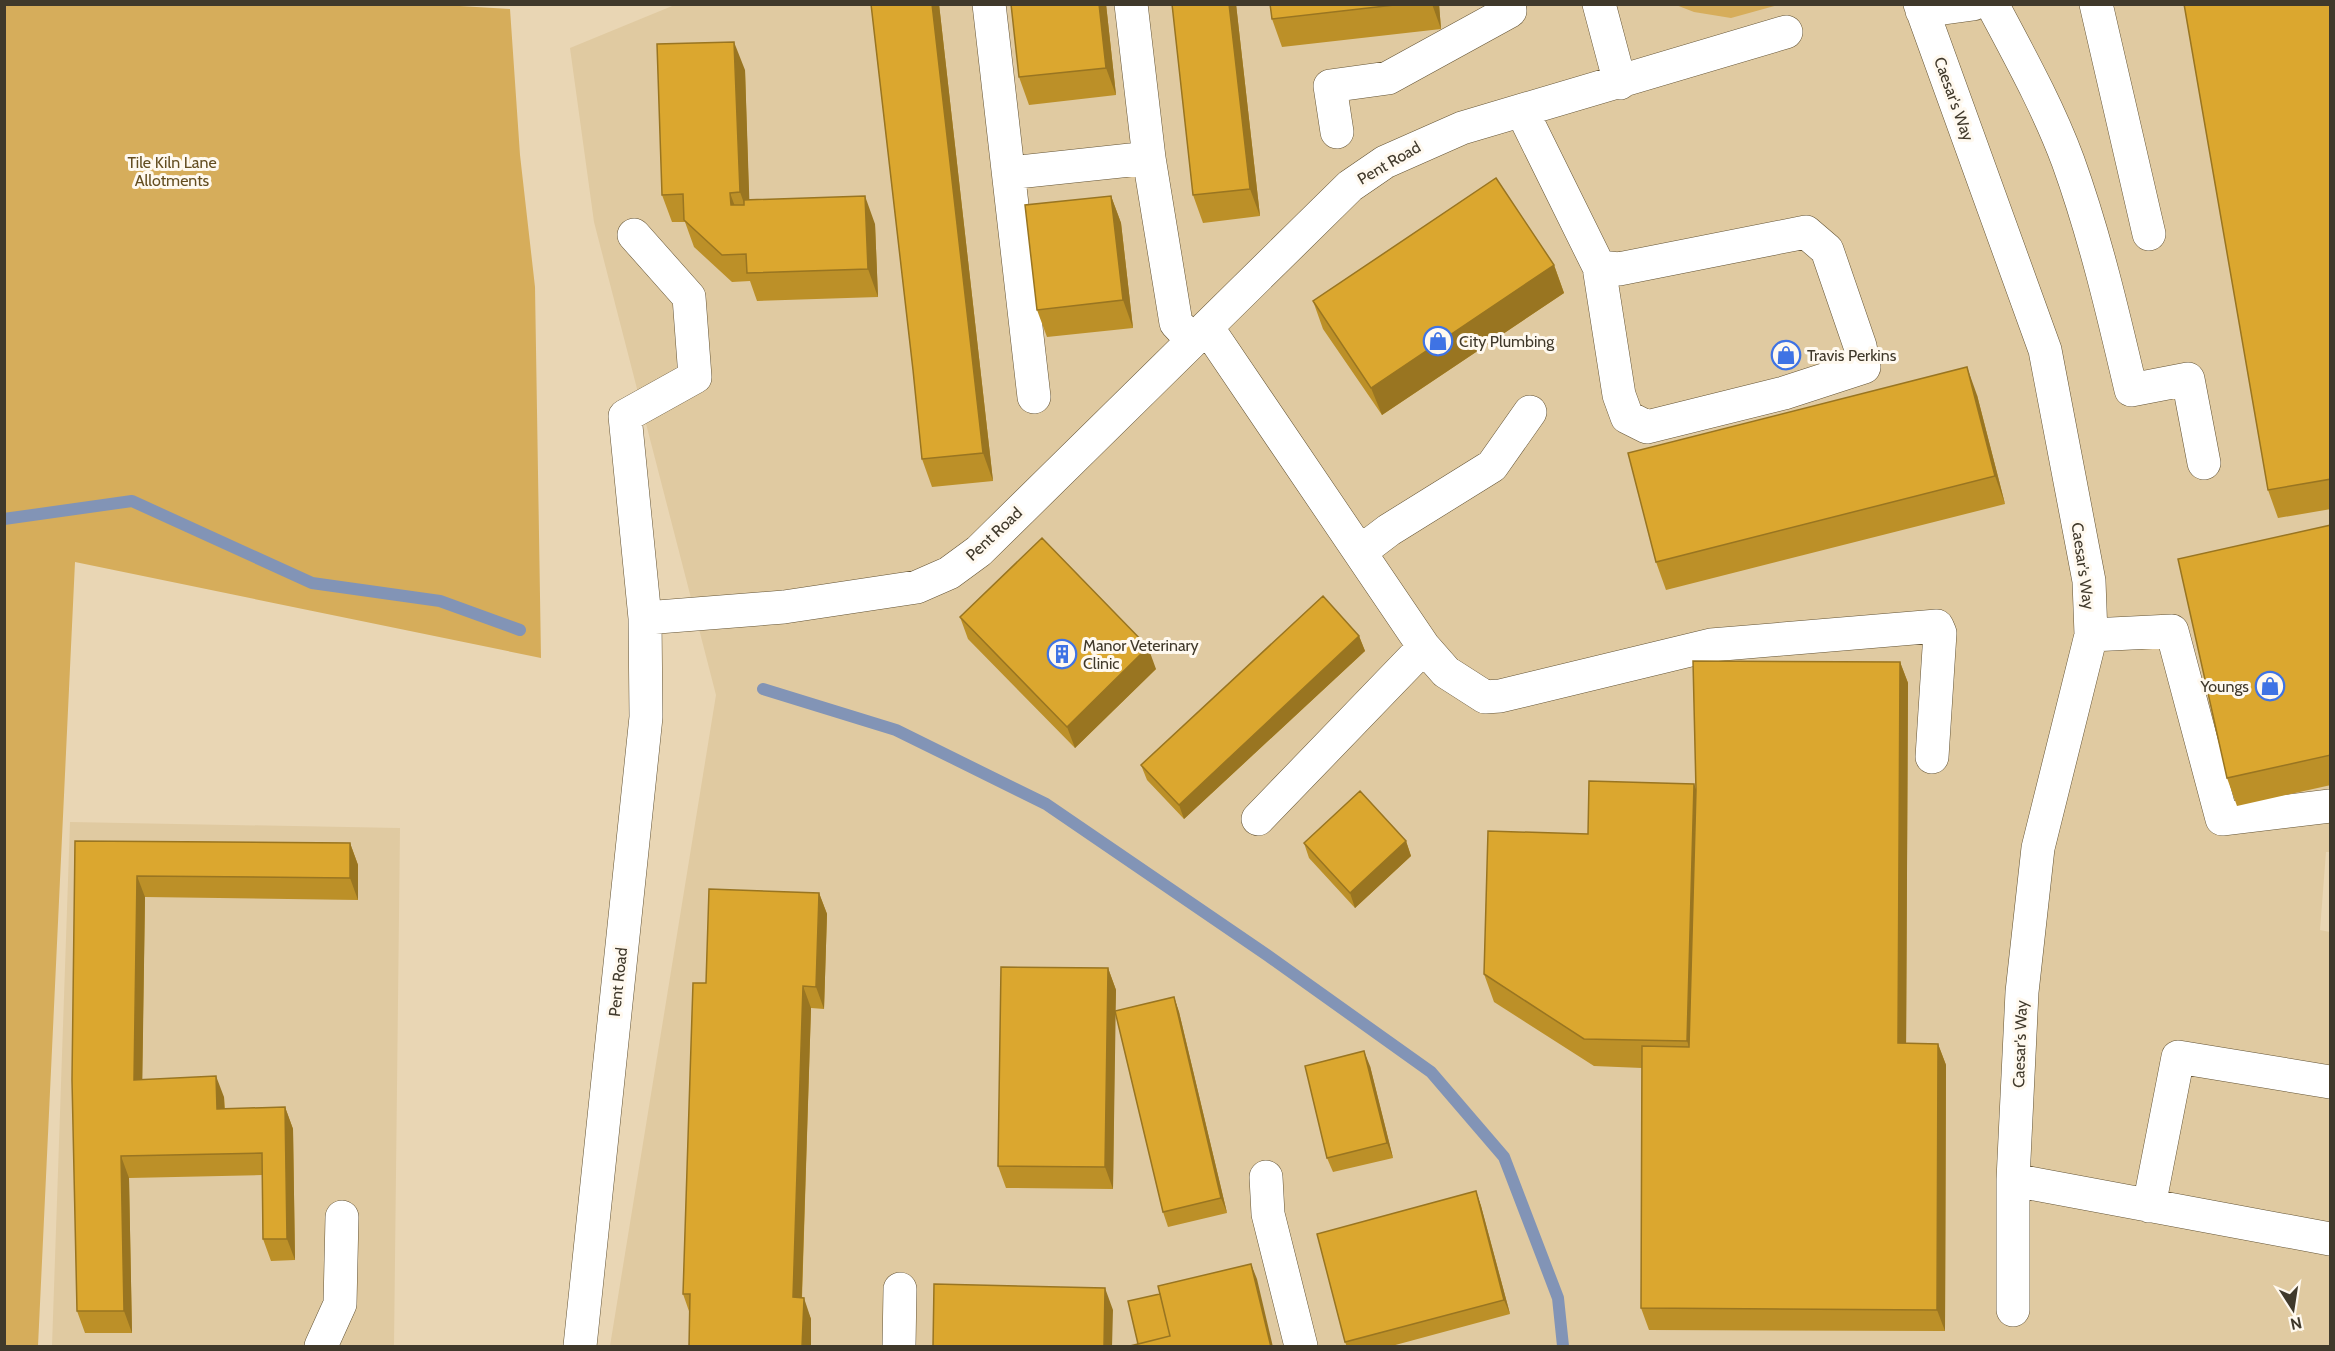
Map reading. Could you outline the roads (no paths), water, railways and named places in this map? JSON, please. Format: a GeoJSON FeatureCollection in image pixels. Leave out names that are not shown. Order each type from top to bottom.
{"type":"FeatureCollection","features":[{"type":"Feature","properties":{"kind":"street"},"geometry":{"type":"LineString","coordinates":[[989,4],[1034,397]]}},
{"type":"Feature","properties":{"kind":"street"},"geometry":{"type":"LineString","coordinates":[[1131,4],[1149,158],[1176,323],[1200,334],[1360,552],[1424,647],[1446,672],[1485,697],[1500,696],[1711,645],[1937,626],[1940,633],[1932,757]]}},
{"type":"Feature","properties":{"kind":"street"},"geometry":{"type":"LineString","coordinates":[[1337,132],[1330,86],[1388,78],[1510,11],[1509,4]]}},
{"type":"Feature","properties":{"kind":"street"},"geometry":{"type":"LineString","coordinates":[[1599,4],[1620,82]]}},
{"type":"Feature","properties":{"kind":"street"},"geometry":{"type":"LineString","coordinates":[[1921,8],[1972,4]]}},
{"type":"Feature","properties":{"kind":"street"},"geometry":{"type":"LineString","coordinates":[[1992,4],[2024,66],[2067,160],[2103,269],[2131,390],[2188,379],[2204,463]]}},
{"type":"Feature","properties":{"kind":"street"},"geometry":{"type":"LineString","coordinates":[[2096,4],[2150,234]]}},
{"type":"Feature","properties":{"kind":"street","name":"Caesar's Way"},"geometry":{"type":"LineString","coordinates":[[1921,8],[2045,350],[2089,581],[2091,635],[2038,848],[2022,992],[2013,1180],[2013,1310]]}},
{"type":"Feature","properties":{"kind":"street","name":"Pent Road"},"geometry":{"type":"LineString","coordinates":[[645,618],[795,606],[917,587],[949,573],[979,551],[1350,186],[1385,162],[1462,128],[1786,32]]}},
{"type":"Feature","properties":{"kind":"street"},"geometry":{"type":"LineString","coordinates":[[1522,111],[1599,267],[1620,396],[1627,417],[1647,427],[1784,393],[1864,368],[1860,346],[1827,250],[1806,232],[1619,269],[1599,267]]}},
{"type":"Feature","properties":{"kind":"street"},"geometry":{"type":"LineString","coordinates":[[1009,174],[1149,158]]}},
{"type":"Feature","properties":{"kind":"street","name":"Pent Road"},"geometry":{"type":"LineString","coordinates":[[580,1347],[646,717],[645,618],[625,416],[694,377],[689,297],[634,235]]}},
{"type":"Feature","properties":{"kind":"street"},"geometry":{"type":"LineString","coordinates":[[1360,552],[1389,530],[1492,466],[1530,412]]}},
{"type":"Feature","properties":{"kind":"street"},"geometry":{"type":"LineString","coordinates":[[2091,635],[2172,631],[2222,819],[2331,806]]}},
{"type":"Feature","properties":{"kind":"street"},"geometry":{"type":"LineString","coordinates":[[1258,819],[1424,647]]}},
{"type":"Feature","properties":{"kind":"street"},"geometry":{"type":"LineString","coordinates":[[2149,1206],[2178,1057],[2331,1082]]}},
{"type":"Feature","properties":{"kind":"street"},"geometry":{"type":"LineString","coordinates":[[1266,1177],[1268,1214],[1301,1347]]}},
{"type":"Feature","properties":{"kind":"street"},"geometry":{"type":"LineString","coordinates":[[2013,1180],[2331,1239]]}},
{"type":"Feature","properties":{"kind":"street"},"geometry":{"type":"LineString","coordinates":[[321,1347],[340,1304],[342,1217]]}},
{"type":"Feature","properties":{"kind":"street"},"geometry":{"type":"LineString","coordinates":[[899,1347],[900,1289]]}},
{"type":"Feature","properties":{"kind":"waterway"},"geometry":{"type":"LineString","coordinates":[[4,519],[132,501],[312,583],[440,601],[520,630]]}},
{"type":"Feature","properties":{"kind":"waterway"},"geometry":{"type":"LineString","coordinates":[[763,689],[896,730],[1046,804],[1267,955],[1431,1072],[1504,1157],[1558,1298],[1563,1346]]}},
{"type":"Feature","properties":{"kind":"place","name":"City Plumbing"},"geometry":{"type":"Point","coordinates":[1438,341]}},
{"type":"Feature","properties":{"kind":"place","name":"Travis Perkins"},"geometry":{"type":"Point","coordinates":[1786,355]}},
{"type":"Feature","properties":{"kind":"place","name":"Manor Veterinary Clinic"},"geometry":{"type":"Point","coordinates":[1062,654]}},
{"type":"Feature","properties":{"kind":"place","name":"Youngs"},"geometry":{"type":"Point","coordinates":[2270,686]}},
{"type":"Feature","properties":{"kind":"park label","name":"Tile Kiln Lane Allotments"},"geometry":{"type":"Point","coordinates":[172,171]}}]}
